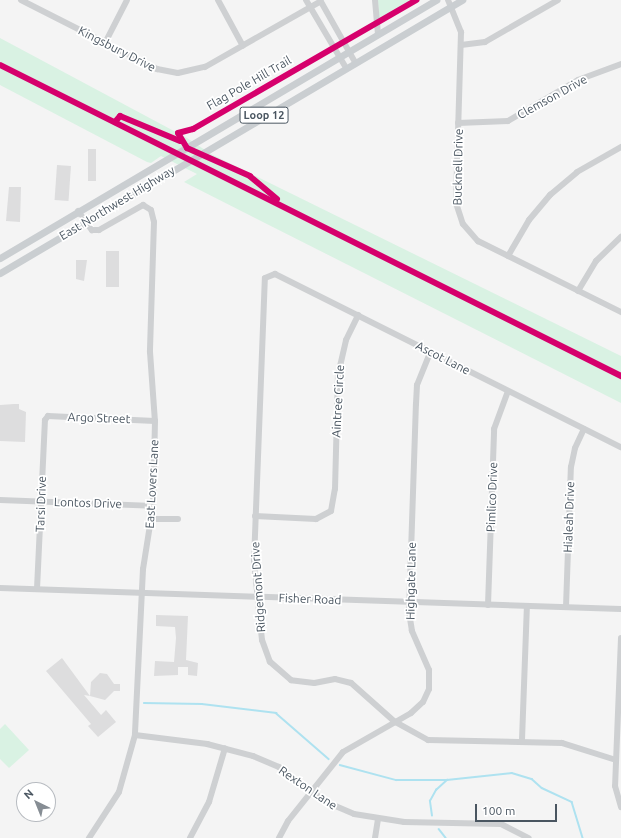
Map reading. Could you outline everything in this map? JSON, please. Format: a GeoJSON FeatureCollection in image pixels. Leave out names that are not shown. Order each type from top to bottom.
{"type":"FeatureCollection","features":[{"type":"Feature","properties":{"kind":"main road","name":"East Northwest Highway"},"geometry":{"type":"LineString","coordinates":[[0,258],[204,139],[436,0]]}},
{"type":"Feature","properties":{"kind":"main road","name":"East Northwest Highway"},"geometry":{"type":"LineString","coordinates":[[0,272],[86,222],[153,180],[346,68],[450,3],[462,0]]}},
{"type":"Feature","properties":{"kind":"street","name":"Kingsbury Drive"},"geometry":{"type":"LineString","coordinates":[[21,0],[157,70],[178,73],[205,67],[320,0]]}},
{"type":"Feature","properties":{"kind":"street"},"geometry":{"type":"LineString","coordinates":[[105,43],[127,0]]}},
{"type":"Feature","properties":{"kind":"street"},"geometry":{"type":"LineString","coordinates":[[218,0],[243,46]]}},
{"type":"Feature","properties":{"kind":"street"},"geometry":{"type":"LineString","coordinates":[[306,0],[346,68]]}},
{"type":"Feature","properties":{"kind":"street"},"geometry":{"type":"LineString","coordinates":[[320,0],[355,62]]}},
{"type":"Feature","properties":{"kind":"street"},"geometry":{"type":"LineString","coordinates":[[375,0],[378,34]]}},
{"type":"Feature","properties":{"kind":"street"},"geometry":{"type":"LineString","coordinates":[[461,45],[485,42],[558,0]]}},
{"type":"Feature","properties":{"kind":"street","name":"Bucknell Drive"},"geometry":{"type":"LineString","coordinates":[[450,3],[459,23],[461,45],[456,203],[459,218],[473,237],[621,312]]}},
{"type":"Feature","properties":{"kind":"street","name":"Clemson Drive"},"geometry":{"type":"LineString","coordinates":[[458,123],[508,121],[578,80],[621,64]]}},
{"type":"Feature","properties":{"kind":"street"},"geometry":{"type":"LineString","coordinates":[[508,256],[529,220],[550,195],[582,169],[621,147]]}},
{"type":"Feature","properties":{"kind":"street","name":"East Lovers Lane"},"geometry":{"type":"LineString","coordinates":[[78,212],[92,230],[99,230],[143,205],[147,206],[152,215],[150,367],[155,420],[152,518],[141,593],[135,735],[119,792],[89,838]]}},
{"type":"Feature","properties":{"kind":"street"},"geometry":{"type":"LineString","coordinates":[[578,290],[596,261],[621,237]]}},
{"type":"Feature","properties":{"kind":"street","name":"Ascot Lane"},"geometry":{"type":"LineString","coordinates":[[265,278],[275,274],[621,447]]}},
{"type":"Feature","properties":{"kind":"street","name":"Ridgemont Drive"},"geometry":{"type":"LineString","coordinates":[[265,278],[255,516],[257,597],[262,640],[274,668],[291,680],[303,682],[335,679],[351,683],[395,722],[428,740],[522,740],[576,745],[616,760]]}},
{"type":"Feature","properties":{"kind":"street","name":"Aintree Circle"},"geometry":{"type":"LineString","coordinates":[[255,516],[316,519],[325,517],[334,504],[338,375],[346,340],[358,316]]}},
{"type":"Feature","properties":{"kind":"street","name":"Highgate Lane"},"geometry":{"type":"LineString","coordinates":[[279,838],[311,792],[343,752],[395,722],[423,702],[430,683],[428,664],[412,631],[410,602],[417,385],[430,352]]}},
{"type":"Feature","properties":{"kind":"street","name":"Pimlico Drive"},"geometry":{"type":"LineString","coordinates":[[488,605],[494,429],[508,391]]}},
{"type":"Feature","properties":{"kind":"street","name":"Argo Street"},"geometry":{"type":"LineString","coordinates":[[45,420],[48,416],[155,420]]}},
{"type":"Feature","properties":{"kind":"street","name":"Tarsi Drive"},"geometry":{"type":"LineString","coordinates":[[37,589],[45,420]]}},
{"type":"Feature","properties":{"kind":"street","name":"Hialeah Drive"},"geometry":{"type":"LineString","coordinates":[[566,607],[571,467],[575,448],[584,429]]}},
{"type":"Feature","properties":{"kind":"street","name":"Lontos Drive"},"geometry":{"type":"LineString","coordinates":[[0,500],[152,506]]}},
{"type":"Feature","properties":{"kind":"street"},"geometry":{"type":"LineString","coordinates":[[152,518],[178,519]]}},
{"type":"Feature","properties":{"kind":"street","name":"Fisher Road"},"geometry":{"type":"LineString","coordinates":[[0,588],[621,609]]}},
{"type":"Feature","properties":{"kind":"street"},"geometry":{"type":"LineString","coordinates":[[522,740],[527,606]]}},
{"type":"Feature","properties":{"kind":"street"},"geometry":{"type":"LineString","coordinates":[[621,638],[615,786],[621,806]]}},
{"type":"Feature","properties":{"kind":"street","name":"Rexton Lane"},"geometry":{"type":"LineString","coordinates":[[135,735],[225,748],[266,761],[339,809],[378,820],[501,824],[528,838]]}},
{"type":"Feature","properties":{"kind":"street"},"geometry":{"type":"LineString","coordinates":[[190,838],[209,802],[225,748]]}},
{"type":"Feature","properties":{"kind":"street"},"geometry":{"type":"LineString","coordinates":[[375,838],[378,820]]}},
{"type":"Feature","properties":{"kind":"green space"},"geometry":{"type":"Polygon","coordinates":[[[378,0],[413,0],[379,19],[378,0]]]}},
{"type":"Feature","properties":{"kind":"green space"},"geometry":{"type":"Polygon","coordinates":[[[0,38],[187,138],[211,154],[621,356],[621,403],[184,182],[197,174],[161,156],[151,163],[147,162],[0,85],[0,38]]]}},
{"type":"Feature","properties":{"kind":"green space"},"geometry":{"type":"Polygon","coordinates":[[[5,724],[29,750],[9,768],[0,759],[0,729],[5,724]]]}},
{"type":"Feature","properties":{"kind":"building"},"geometry":{"type":"Polygon","coordinates":[[[88,149],[96,149],[96,181],[88,181],[88,149]]]}},
{"type":"Feature","properties":{"kind":"building"},"geometry":{"type":"Polygon","coordinates":[[[57,165],[71,166],[69,201],[55,200],[57,165]]]}},
{"type":"Feature","properties":{"kind":"building"},"geometry":{"type":"Polygon","coordinates":[[[9,187],[21,187],[20,222],[6,221],[9,187]]]}},
{"type":"Feature","properties":{"kind":"building"},"geometry":{"type":"Polygon","coordinates":[[[106,251],[119,251],[119,287],[106,287],[106,251]]]}},
{"type":"Feature","properties":{"kind":"building"},"geometry":{"type":"Polygon","coordinates":[[[76,260],[87,260],[84,281],[76,279],[76,260]]]}},
{"type":"Feature","properties":{"kind":"building"},"geometry":{"type":"Polygon","coordinates":[[[19,404],[19,409],[26,412],[25,442],[0,441],[0,405],[19,404]]]}},
{"type":"Feature","properties":{"kind":"building"},"geometry":{"type":"Polygon","coordinates":[[[156,615],[188,616],[186,660],[198,663],[197,676],[188,675],[188,667],[178,667],[178,675],[154,676],[155,661],[174,662],[176,638],[175,627],[156,626],[156,615]]]}},
{"type":"Feature","properties":{"kind":"building"},"geometry":{"type":"Polygon","coordinates":[[[62,658],[90,696],[84,695],[101,715],[106,710],[116,722],[98,737],[88,726],[91,724],[46,671],[62,658]]]}},
{"type":"Feature","properties":{"kind":"building"},"geometry":{"type":"Polygon","coordinates":[[[100,673],[107,674],[114,684],[120,684],[120,691],[114,691],[105,700],[90,696],[91,682],[100,673]]]}},
{"type":"Feature","properties":{"kind":"waterway"},"geometry":{"type":"LineString","coordinates":[[144,703],[202,704],[276,713],[329,759]]}},
{"type":"Feature","properties":{"kind":"waterway"},"geometry":{"type":"LineString","coordinates":[[340,765],[396,780],[447,780],[512,773],[532,779],[542,788],[572,802],[583,838]]}},
{"type":"Feature","properties":{"kind":"waterway"},"geometry":{"type":"LineString","coordinates":[[432,816],[430,801],[436,790],[447,780]]}},
{"type":"Feature","properties":{"kind":"waterway"},"geometry":{"type":"LineString","coordinates":[[439,829],[446,838]]}},
{"type":"Feature","properties":{"kind":"cycle path","name":"Flag Pole Hill Trail"},"geometry":{"type":"LineString","coordinates":[[277,199],[250,176],[187,148],[178,133],[193,129],[416,0]]}},
{"type":"Feature","properties":{"kind":"cycle path"},"geometry":{"type":"LineString","coordinates":[[0,65],[621,376]]}},
{"type":"Feature","properties":{"kind":"cycle path"},"geometry":{"type":"LineString","coordinates":[[115,122],[120,116],[180,141]]}}]}
